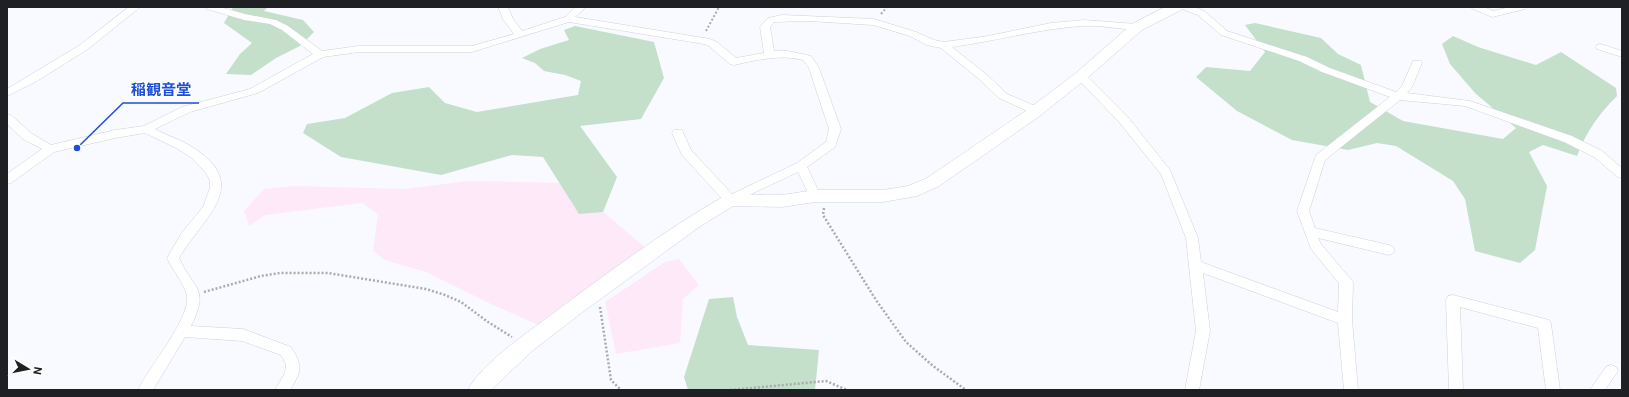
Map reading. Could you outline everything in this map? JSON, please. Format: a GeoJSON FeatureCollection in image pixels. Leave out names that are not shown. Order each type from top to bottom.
{"type":"FeatureCollection","features":[{"type":"Feature","properties":{"kind":"street"},"geometry":{"type":"LineString","coordinates":[[7,93],[33,79],[84,47],[135,7]]}},
{"type":"Feature","properties":{"kind":"street"},"geometry":{"type":"LineString","coordinates":[[210,7],[244,17],[274,22],[285,28],[320,54]]}},
{"type":"Feature","properties":{"kind":"street"},"geometry":{"type":"LineString","coordinates":[[503,7],[514,28],[520,35]]}},
{"type":"Feature","properties":{"kind":"street"},"geometry":{"type":"LineString","coordinates":[[7,180],[50,149],[115,134],[147,129],[186,108],[254,91],[320,54],[359,49],[472,49],[568,19],[581,7]]}},
{"type":"Feature","properties":{"kind":"street"},"geometry":{"type":"LineString","coordinates":[[678,132],[686,152],[730,200],[782,201],[820,196],[883,196],[911,192],[933,182],[1036,111],[1080,76],[1137,27],[1176,7]]}},
{"type":"Feature","properties":{"kind":"street"},"geometry":{"type":"LineString","coordinates":[[1185,7],[1201,13],[1224,33],[1303,59],[1326,70],[1398,96],[1466,103],[1568,139],[1598,154],[1622,174]]}},
{"type":"Feature","properties":{"kind":"street"},"geometry":{"type":"LineString","coordinates":[[1476,7],[1492,14],[1522,7]]}},
{"type":"Feature","properties":{"kind":"street"},"geometry":{"type":"LineString","coordinates":[[768,54],[765,27],[771,20],[782,18],[874,22],[913,34],[931,43],[944,45],[988,39],[1051,26],[1084,23],[1137,27]]}},
{"type":"Feature","properties":{"kind":"street"},"geometry":{"type":"LineString","coordinates":[[478,390],[525,345],[693,222],[730,200],[801,166],[831,144],[835,129],[814,68],[807,58],[793,53],[768,54],[734,62],[713,44],[700,40],[568,19]]}},
{"type":"Feature","properties":{"kind":"street"},"geometry":{"type":"LineString","coordinates":[[944,45],[983,77],[1003,96],[1036,111]]}},
{"type":"Feature","properties":{"kind":"street"},"geometry":{"type":"LineString","coordinates":[[1601,47],[1622,54]]}},
{"type":"Feature","properties":{"kind":"street"},"geometry":{"type":"LineString","coordinates":[[1351,390],[1345,320],[1346,282],[1315,246],[1303,211],[1320,158],[1398,96],[1407,87],[1417,63]]}},
{"type":"Feature","properties":{"kind":"street"},"geometry":{"type":"LineString","coordinates":[[1080,76],[1123,119],[1166,173],[1192,238],[1203,331],[1192,390]]}},
{"type":"Feature","properties":{"kind":"street"},"geometry":{"type":"LineString","coordinates":[[7,118],[27,136],[50,149]]}},
{"type":"Feature","properties":{"kind":"street"},"geometry":{"type":"LineString","coordinates":[[145,390],[181,331],[195,301],[194,295],[177,268],[173,258],[187,235],[203,216],[214,197],[216,181],[207,166],[193,152],[154,134],[147,129]]}},
{"type":"Feature","properties":{"kind":"street"},"geometry":{"type":"LineString","coordinates":[[801,166],[820,196]]}},
{"type":"Feature","properties":{"kind":"street"},"geometry":{"type":"LineString","coordinates":[[1310,231],[1389,250]]}},
{"type":"Feature","properties":{"kind":"street"},"geometry":{"type":"LineString","coordinates":[[1195,265],[1345,320]]}},
{"type":"Feature","properties":{"kind":"street"},"geometry":{"type":"LineString","coordinates":[[1456,390],[1453,300],[1544,324],[1553,390]]}},
{"type":"Feature","properties":{"kind":"street"},"geometry":{"type":"LineString","coordinates":[[181,331],[231,332],[286,351],[293,363],[292,374],[282,390]]}},
{"type":"Feature","properties":{"kind":"street"},"geometry":{"type":"LineString","coordinates":[[1597,390],[1611,371]]}},
{"type":"Feature","properties":{"kind":"path"},"geometry":{"type":"LineString","coordinates":[[700,40],[719,7]]}},
{"type":"Feature","properties":{"kind":"path"},"geometry":{"type":"LineString","coordinates":[[820,196],[823,215],[876,300],[906,342],[933,366],[966,390]]}},
{"type":"Feature","properties":{"kind":"path"},"geometry":{"type":"LineString","coordinates":[[194,295],[261,276],[280,273],[328,273],[426,289],[445,295],[461,302],[488,322],[525,345]]}},
{"type":"Feature","properties":{"kind":"path"},"geometry":{"type":"LineString","coordinates":[[596,293],[603,319],[611,380],[621,390]]}},
{"type":"Feature","properties":{"kind":"path"},"geometry":{"type":"LineString","coordinates":[[730,390],[826,380],[847,390]]}},
{"type":"Feature","properties":{"kind":"shaded area"},"geometry":{"type":"Polygon","coordinates":[[[468,181],[569,183],[646,248],[548,329],[493,305],[426,272],[385,260],[373,251],[378,214],[362,203],[265,215],[249,226],[244,211],[264,189],[293,186],[405,189],[468,181]]]}},
{"type":"Feature","properties":{"kind":"shaded area"},"geometry":{"type":"Polygon","coordinates":[[[679,259],[699,285],[683,299],[680,343],[616,354],[605,302],[665,262],[679,259]]]}},
{"type":"Feature","properties":{"kind":"green space"},"geometry":{"type":"Polygon","coordinates":[[[233,7],[268,7],[264,11],[303,20],[314,32],[300,46],[276,58],[251,75],[226,74],[240,54],[252,43],[224,23],[233,7]]]}},
{"type":"Feature","properties":{"kind":"green space"},"geometry":{"type":"Polygon","coordinates":[[[1255,23],[1321,38],[1338,54],[1361,65],[1370,102],[1403,121],[1503,139],[1516,128],[1475,93],[1450,64],[1442,44],[1453,36],[1478,47],[1536,65],[1561,52],[1616,88],[1617,96],[1594,124],[1577,156],[1543,145],[1529,152],[1547,186],[1535,250],[1520,263],[1475,251],[1465,199],[1453,181],[1396,146],[1377,143],[1348,150],[1292,140],[1237,111],[1196,77],[1206,67],[1250,71],[1265,52],[1245,25],[1255,23]]]}},
{"type":"Feature","properties":{"kind":"green space"},"geometry":{"type":"Polygon","coordinates":[[[575,26],[654,42],[664,78],[641,119],[580,126],[617,177],[603,212],[579,214],[543,157],[512,155],[441,175],[341,157],[303,133],[307,124],[345,118],[392,93],[429,87],[445,103],[477,112],[578,95],[581,81],[565,75],[544,71],[535,63],[522,58],[540,49],[569,40],[564,30],[575,26]]]}},
{"type":"Feature","properties":{"kind":"green space"},"geometry":{"type":"Polygon","coordinates":[[[733,297],[737,317],[748,345],[819,350],[815,390],[688,390],[684,377],[709,299],[733,297]]]}},
{"type":"Feature","properties":{"kind":"place","name":"稲観音堂"},"geometry":{"type":"Point","coordinates":[77,148]}}]}
